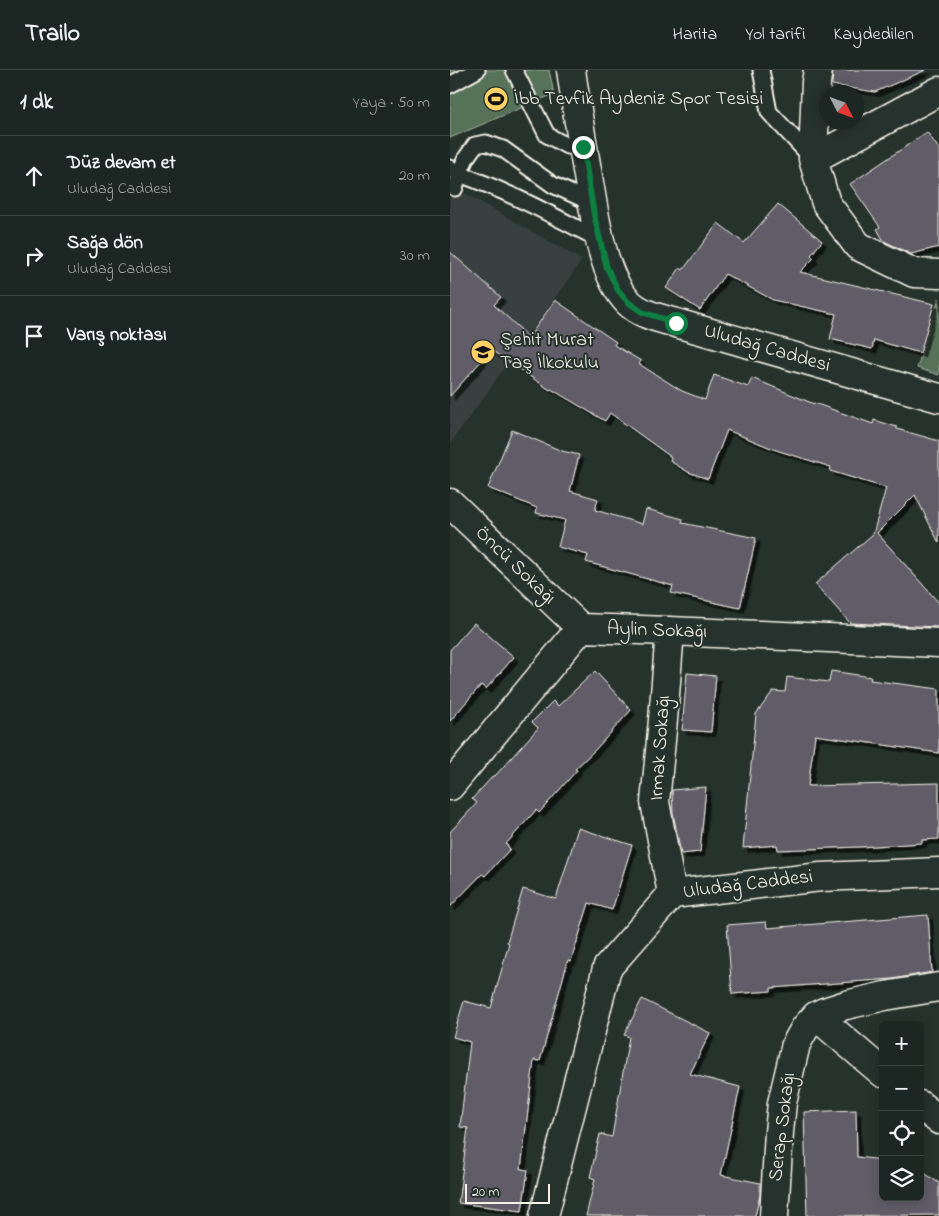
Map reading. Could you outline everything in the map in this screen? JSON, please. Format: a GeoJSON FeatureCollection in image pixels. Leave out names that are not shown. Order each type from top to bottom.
{"type":"FeatureCollection","features":[{"type":"Feature","properties":{"kind":"street","name":"Uludağ Caddesi"},"geometry":{"type":"LineString","coordinates":[[571,70],[592,203],[600,240],[607,268],[618,290],[628,302],[642,312],[686,326],[939,398]]}},
{"type":"Feature","properties":{"kind":"street"},"geometry":{"type":"LineString","coordinates":[[818,70],[812,159],[826,203],[858,246],[914,273],[939,274]]}},
{"type":"Feature","properties":{"kind":"street"},"geometry":{"type":"LineString","coordinates":[[812,159],[939,91]]}},
{"type":"Feature","properties":{"kind":"street","name":"Öncü Sokağı"},"geometry":{"type":"LineString","coordinates":[[450,503],[581,628]]}},
{"type":"Feature","properties":{"kind":"street","name":"Aylin Sokağı"},"geometry":{"type":"LineString","coordinates":[[450,786],[581,628],[939,643]]}},
{"type":"Feature","properties":{"kind":"street","name":"Irmak Sokağı"},"geometry":{"type":"LineString","coordinates":[[670,631],[664,720],[655,802],[672,894]]}},
{"type":"Feature","properties":{"kind":"street","name":"Uludağ Caddesi"},"geometry":{"type":"LineString","coordinates":[[544,1216],[607,968],[672,894],[821,877],[939,872]]}},
{"type":"Feature","properties":{"kind":"street"},"geometry":{"type":"LineString","coordinates":[[879,1070],[816,1016],[846,1005],[884,996],[939,987]]}},
{"type":"Feature","properties":{"kind":"street","name":"Serap Sokağı"},"geometry":{"type":"LineString","coordinates":[[774,1216],[782,1103],[796,1044],[805,1028],[816,1016]]}},
{"type":"Feature","properties":{"kind":"street"},"geometry":{"type":"LineString","coordinates":[[924,1108],[939,1120]]}},
{"type":"Feature","properties":{"kind":"lane"},"geometry":{"type":"LineString","coordinates":[[450,84],[477,70]]}},
{"type":"Feature","properties":{"kind":"lane"},"geometry":{"type":"LineString","coordinates":[[514,70],[547,135],[567,146],[583,147]]}},
{"type":"Feature","properties":{"kind":"lane"},"geometry":{"type":"LineString","coordinates":[[761,70],[769,112],[812,159]]}},
{"type":"Feature","properties":{"kind":"lane"},"geometry":{"type":"LineString","coordinates":[[592,203],[553,185],[503,149],[486,143],[475,145],[454,177],[478,180],[600,240]]}},
{"type":"Feature","properties":{"kind":"shaded area","name":"Şehit Murat Taş İlkokulu"},"geometry":{"type":"Polygon","coordinates":[[[450,185],[582,260],[450,444],[450,185]]]}},
{"type":"Feature","properties":{"kind":"green space","name":"İbb Tevfik Aydeniz Spor Tesisi"},"geometry":{"type":"Polygon","coordinates":[[[450,70],[549,70],[554,94],[450,138],[450,70]]]}},
{"type":"Feature","properties":{"kind":"green space"},"geometry":{"type":"Polygon","coordinates":[[[939,298],[939,375],[917,368],[939,298]]]}},
{"type":"Feature","properties":{"kind":"building"},"geometry":{"type":"Polygon","coordinates":[[[833,70],[926,70],[875,92],[864,90],[864,85],[832,85],[833,70]]]}},
{"type":"Feature","properties":{"kind":"building"},"geometry":{"type":"Polygon","coordinates":[[[927,132],[939,149],[939,247],[911,254],[884,241],[877,229],[880,227],[850,184],[927,132]]]}},
{"type":"Feature","properties":{"kind":"building"},"geometry":{"type":"Polygon","coordinates":[[[778,204],[822,241],[811,255],[814,258],[800,272],[934,304],[920,353],[874,340],[872,349],[830,339],[836,314],[773,300],[725,274],[700,310],[666,288],[680,268],[683,270],[718,223],[744,243],[778,204]]]}},
{"type":"Feature","properties":{"kind":"building"},"geometry":{"type":"Polygon","coordinates":[[[450,252],[501,297],[494,305],[529,337],[555,300],[616,342],[614,345],[641,361],[639,364],[682,391],[705,400],[714,375],[748,387],[752,378],[814,404],[873,424],[874,420],[939,441],[939,543],[915,495],[877,533],[939,603],[939,627],[850,623],[815,584],[873,534],[886,488],[830,471],[831,467],[776,450],[727,430],[708,479],[688,472],[670,461],[671,457],[610,413],[605,421],[550,390],[491,350],[450,396],[450,252]]]}},
{"type":"Feature","properties":{"kind":"building"},"geometry":{"type":"Polygon","coordinates":[[[512,430],[562,451],[579,455],[570,491],[598,499],[595,510],[642,524],[646,509],[683,519],[682,523],[756,538],[740,608],[671,593],[673,586],[586,562],[588,555],[558,547],[565,520],[536,513],[537,508],[488,488],[512,430]]]}},
{"type":"Feature","properties":{"kind":"building"},"geometry":{"type":"Polygon","coordinates":[[[474,623],[514,657],[486,689],[481,685],[450,721],[450,650],[474,623]]]}},
{"type":"Feature","properties":{"kind":"building"},"geometry":{"type":"Polygon","coordinates":[[[595,671],[631,710],[575,769],[577,770],[539,813],[536,810],[506,844],[510,849],[485,876],[482,874],[450,907],[450,832],[477,803],[472,799],[538,728],[532,722],[553,701],[558,706],[595,671]]]}},
{"type":"Feature","properties":{"kind":"building"},"geometry":{"type":"Polygon","coordinates":[[[831,671],[871,677],[870,680],[939,689],[939,753],[815,735],[808,786],[939,783],[939,839],[922,840],[922,843],[860,847],[778,850],[777,845],[743,848],[756,714],[773,691],[785,692],[787,677],[829,682],[831,671]]]}},
{"type":"Feature","properties":{"kind":"building"},"geometry":{"type":"Polygon","coordinates":[[[687,673],[716,676],[711,732],[682,730],[687,673]]]}},
{"type":"Feature","properties":{"kind":"building"},"geometry":{"type":"Polygon","coordinates":[[[706,787],[700,852],[681,854],[673,813],[672,790],[706,787]]]}},
{"type":"Feature","properties":{"kind":"building"},"geometry":{"type":"Polygon","coordinates":[[[578,828],[632,845],[612,910],[589,903],[571,961],[568,960],[540,1061],[534,1060],[521,1169],[528,1170],[522,1211],[458,1203],[468,1128],[460,1127],[470,1042],[453,1037],[464,1001],[491,1008],[509,943],[507,942],[523,889],[556,899],[578,828]]]}},
{"type":"Feature","properties":{"kind":"building"},"geometry":{"type":"Polygon","coordinates":[[[928,915],[932,972],[892,979],[771,988],[771,991],[732,994],[727,925],[766,922],[767,928],[928,915]]]}},
{"type":"Feature","properties":{"kind":"building"},"geometry":{"type":"Polygon","coordinates":[[[642,999],[710,1033],[690,1074],[740,1087],[721,1175],[760,1183],[760,1195],[755,1216],[586,1216],[595,1179],[590,1177],[600,1134],[612,1137],[629,1037],[624,1035],[642,999]]]}},
{"type":"Feature","properties":{"kind":"building"},"geometry":{"type":"Polygon","coordinates":[[[856,1110],[857,1157],[879,1160],[879,1201],[924,1201],[924,1173],[939,1183],[939,1215],[807,1216],[804,1112],[856,1110]]]}},
{"type":"Feature","properties":{"kind":"place","name":"İbb Tevfik Aydeniz Spor Tesisi"},"geometry":{"type":"Point","coordinates":[496,99]}},
{"type":"Feature","properties":{"kind":"place","name":"Şehit Murat Taş İlkokulu"},"geometry":{"type":"Point","coordinates":[483,352]}},
{"type":"Feature","properties":{"kind":"route"},"geometry":{"type":"LineString","coordinates":[[583,147],[594,215],[607,268],[618,290],[628,302],[642,312],[676,323]]}}]}
